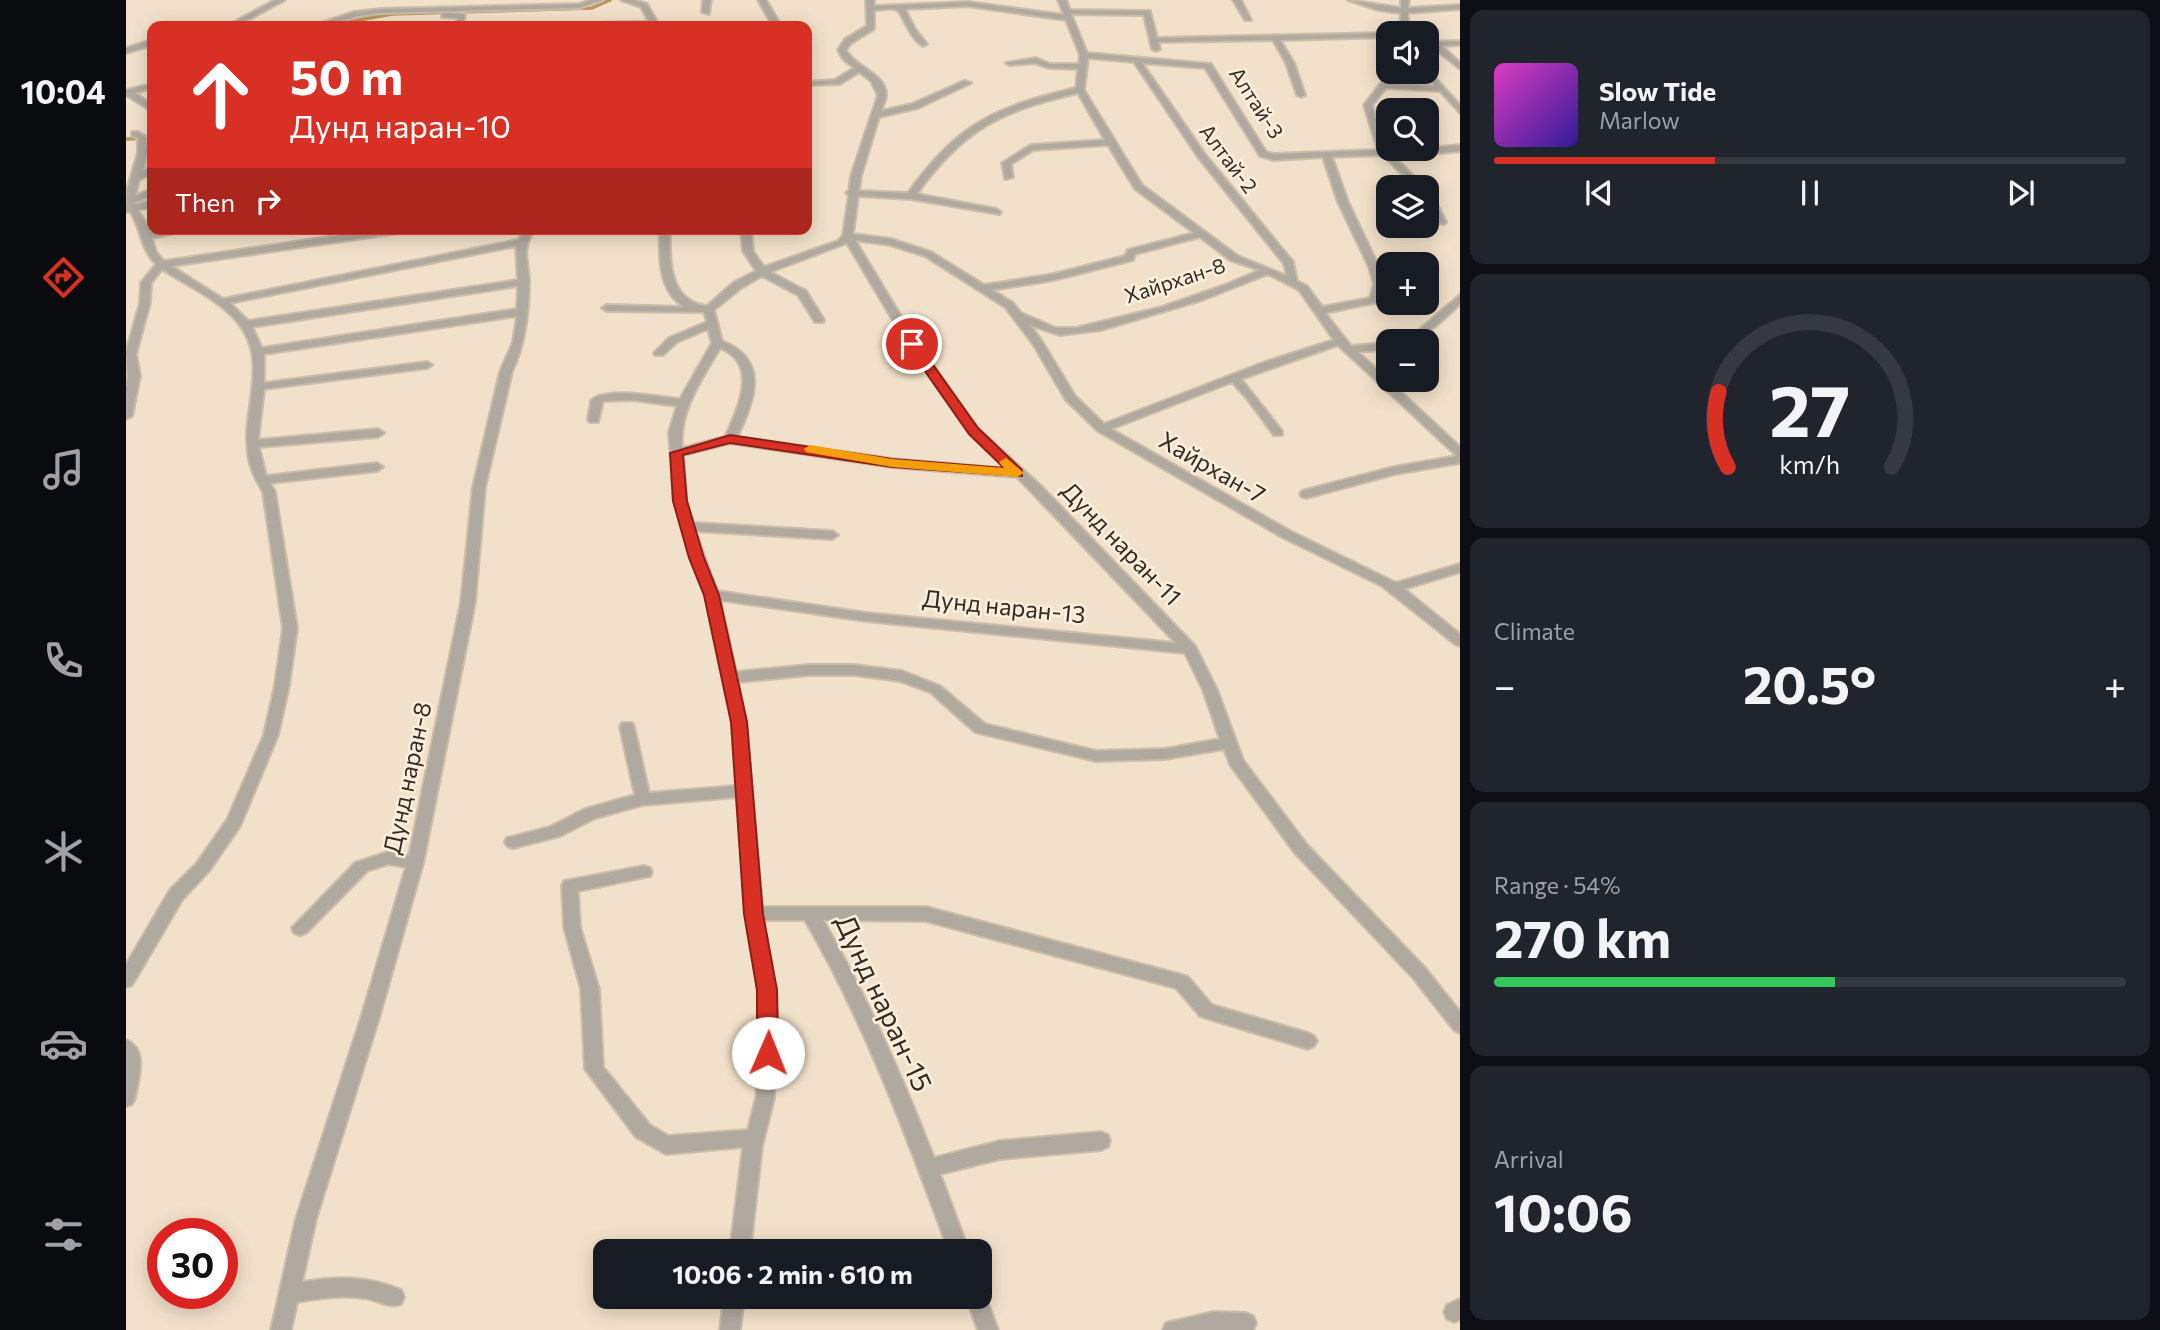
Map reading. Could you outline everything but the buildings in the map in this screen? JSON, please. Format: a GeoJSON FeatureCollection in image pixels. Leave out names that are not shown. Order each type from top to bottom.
{"type":"FeatureCollection","features":[{"type":"Feature","properties":{"kind":"street"},"geometry":{"type":"LineString","coordinates":[[258,10],[260,0]]}},
{"type":"Feature","properties":{"kind":"street"},"geometry":{"type":"LineString","coordinates":[[239,21],[281,0]]}},
{"type":"Feature","properties":{"kind":"street"},"geometry":{"type":"LineString","coordinates":[[333,21],[356,14],[381,11],[472,4],[579,6],[599,0]]}},
{"type":"Feature","properties":{"kind":"street"},"geometry":{"type":"LineString","coordinates":[[625,0],[644,6],[655,21]]}},
{"type":"Feature","properties":{"kind":"street"},"geometry":{"type":"LineString","coordinates":[[706,12],[707,0]]}},
{"type":"Feature","properties":{"kind":"street"},"geometry":{"type":"LineString","coordinates":[[762,0],[774,21]]}},
{"type":"Feature","properties":{"kind":"street"},"geometry":{"type":"LineString","coordinates":[[911,195],[942,154],[963,133],[1012,109],[1083,87],[1080,73],[1084,67],[1084,55],[1062,0]]}},
{"type":"Feature","properties":{"kind":"street"},"geometry":{"type":"LineString","coordinates":[[1237,0],[1248,18]]}},
{"type":"Feature","properties":{"kind":"street"},"geometry":{"type":"LineString","coordinates":[[1352,0],[1374,8],[1407,12],[1460,7]]}},
{"type":"Feature","properties":{"kind":"street"},"geometry":{"type":"LineString","coordinates":[[1405,0],[1406,21]]}},
{"type":"Feature","properties":{"kind":"street"},"geometry":{"type":"LineString","coordinates":[[607,308],[709,309],[720,298],[762,272],[841,243],[848,236],[851,193],[882,94],[879,83],[843,55],[842,50],[848,41],[872,27],[871,4],[968,4],[1068,15],[1136,11],[1147,13],[1155,40],[1157,60],[1084,55]]}},
{"type":"Feature","properties":{"kind":"street"},"geometry":{"type":"LineString","coordinates":[[894,6],[902,10],[911,30],[923,44]]}},
{"type":"Feature","properties":{"kind":"street"},"geometry":{"type":"LineString","coordinates":[[410,16],[460,15],[459,21]]}},
{"type":"Feature","properties":{"kind":"street"},"geometry":{"type":"LineString","coordinates":[[1155,40],[1376,35]]}},
{"type":"Feature","properties":{"kind":"street","name":"Алтай-3"},"geometry":{"type":"LineString","coordinates":[[1275,37],[1290,63],[1301,95]]}},
{"type":"Feature","properties":{"kind":"street"},"geometry":{"type":"LineString","coordinates":[[1439,43],[1460,43]]}},
{"type":"Feature","properties":{"kind":"street"},"geometry":{"type":"LineString","coordinates":[[126,51],[147,45]]}},
{"type":"Feature","properties":{"kind":"street"},"geometry":{"type":"LineString","coordinates":[[1439,51],[1460,67]]}},
{"type":"Feature","properties":{"kind":"street","name":"Алтай-2"},"geometry":{"type":"LineString","coordinates":[[1135,58],[1201,155],[1290,264],[1293,281]]}},
{"type":"Feature","properties":{"kind":"street"},"geometry":{"type":"LineString","coordinates":[[1010,63],[1036,60],[1044,66],[1084,67]]}},
{"type":"Feature","properties":{"kind":"street","name":"Алтай-3"},"geometry":{"type":"LineString","coordinates":[[1157,60],[1210,67],[1263,154],[1273,157],[1376,152]]}},
{"type":"Feature","properties":{"kind":"street"},"geometry":{"type":"LineString","coordinates":[[812,83],[837,82],[860,68]]}},
{"type":"Feature","properties":{"kind":"street"},"geometry":{"type":"LineString","coordinates":[[876,115],[915,106],[967,83]]}},
{"type":"Feature","properties":{"kind":"street"},"geometry":{"type":"LineString","coordinates":[[1436,84],[1460,110]]}},
{"type":"Feature","properties":{"kind":"street"},"geometry":{"type":"LineString","coordinates":[[1376,134],[1367,104],[1384,85],[1440,89]]}},
{"type":"Feature","properties":{"kind":"street"},"geometry":{"type":"LineString","coordinates":[[128,93],[147,87]]}},
{"type":"Feature","properties":{"kind":"street","name":"Хайрхан-8"},"geometry":{"type":"LineString","coordinates":[[1080,90],[1138,187],[1234,258],[1268,270]]}},
{"type":"Feature","properties":{"kind":"street"},"geometry":{"type":"LineString","coordinates":[[128,93],[147,106]]}},
{"type":"Feature","properties":{"kind":"street"},"geometry":{"type":"LineString","coordinates":[[126,980],[176,895],[203,867],[233,822],[271,735],[290,628],[269,492],[260,480],[253,444],[258,352],[255,339],[244,324],[220,302],[161,264],[151,253],[147,236],[129,206],[134,179],[142,162],[137,138]]}},
{"type":"Feature","properties":{"kind":"street"},"geometry":{"type":"LineString","coordinates":[[1008,177],[1005,165],[1031,148],[1110,142]]}},
{"type":"Feature","properties":{"kind":"street"},"geometry":{"type":"LineString","coordinates":[[1439,150],[1460,148]]}},
{"type":"Feature","properties":{"kind":"street"},"geometry":{"type":"LineString","coordinates":[[1318,311],[1374,300],[1379,284],[1343,202],[1326,155]]}},
{"type":"Feature","properties":{"kind":"street"},"geometry":{"type":"LineString","coordinates":[[1394,161],[1408,175]]}},
{"type":"Feature","properties":{"kind":"street"},"geometry":{"type":"LineString","coordinates":[[134,179],[147,172]]}},
{"type":"Feature","properties":{"kind":"street"},"geometry":{"type":"LineString","coordinates":[[851,193],[911,195],[996,212]]}},
{"type":"Feature","properties":{"kind":"street"},"geometry":{"type":"LineString","coordinates":[[129,206],[147,195]]}},
{"type":"Feature","properties":{"kind":"street"},"geometry":{"type":"LineString","coordinates":[[129,206],[147,204]]}},
{"type":"Feature","properties":{"kind":"street"},"geometry":{"type":"LineString","coordinates":[[1439,218],[1441,222]]}},
{"type":"Feature","properties":{"kind":"street"},"geometry":{"type":"LineString","coordinates":[[982,288],[1077,272],[1129,258],[1131,252],[1200,233]]}},
{"type":"Feature","properties":{"kind":"street"},"geometry":{"type":"LineString","coordinates":[[147,236],[153,235]]}},
{"type":"Feature","properties":{"kind":"street"},"geometry":{"type":"LineString","coordinates":[[126,416],[134,376],[131,354],[145,303],[146,283],[161,264],[363,235]]}},
{"type":"Feature","properties":{"kind":"street"},"geometry":{"type":"LineString","coordinates":[[220,302],[526,235]]}},
{"type":"Feature","properties":{"kind":"street","name":"Дунд наран-8"},"geometry":{"type":"LineString","coordinates":[[281,1330],[306,1219],[370,1018],[415,863],[468,602],[479,487],[506,372],[514,359],[524,282],[526,235]]}},
{"type":"Feature","properties":{"kind":"street"},"geometry":{"type":"LineString","coordinates":[[665,235],[665,262],[669,282],[681,303],[693,310]]}},
{"type":"Feature","properties":{"kind":"street"},"geometry":{"type":"LineString","coordinates":[[747,235],[748,251],[762,272],[802,293],[819,320]]}},
{"type":"Feature","properties":{"kind":"street","name":"Хайрхан-7"},"geometry":{"type":"LineString","coordinates":[[848,236],[891,242],[928,254],[1009,305],[1052,366],[1058,382],[1102,429],[1307,545],[1394,588],[1460,641]]}},
{"type":"Feature","properties":{"kind":"street","name":"Дунд наран-11"},"geometry":{"type":"LineString","coordinates":[[848,236],[912,344],[974,431],[1036,488],[1190,649]]}},
{"type":"Feature","properties":{"kind":"street"},"geometry":{"type":"LineString","coordinates":[[1268,270],[1293,281],[1312,299],[1340,341],[1378,379],[1401,395],[1460,453]]}},
{"type":"Feature","properties":{"kind":"street","name":"Хайрхан-8"},"geometry":{"type":"LineString","coordinates":[[1018,315],[1060,332],[1102,326],[1205,296],[1268,270]]}},
{"type":"Feature","properties":{"kind":"street"},"geometry":{"type":"LineString","coordinates":[[244,324],[524,282]]}},
{"type":"Feature","properties":{"kind":"street"},"geometry":{"type":"LineString","coordinates":[[1426,329],[1460,298]]}},
{"type":"Feature","properties":{"kind":"street"},"geometry":{"type":"LineString","coordinates":[[709,309],[717,343],[683,402],[675,432],[680,501],[712,595],[739,722],[754,914],[767,990],[769,1030],[765,1098],[755,1138],[742,1239]]}},
{"type":"Feature","properties":{"kind":"street"},"geometry":{"type":"LineString","coordinates":[[258,352],[520,312]]}},
{"type":"Feature","properties":{"kind":"street"},"geometry":{"type":"LineString","coordinates":[[659,353],[673,340],[711,324]]}},
{"type":"Feature","properties":{"kind":"street"},"geometry":{"type":"LineString","coordinates":[[1102,429],[1340,341]]}},
{"type":"Feature","properties":{"kind":"street"},"geometry":{"type":"LineString","coordinates":[[717,343],[731,346],[743,356],[749,370],[745,404],[730,439]]}},
{"type":"Feature","properties":{"kind":"street"},"geometry":{"type":"LineString","coordinates":[[1350,349],[1376,347]]}},
{"type":"Feature","properties":{"kind":"street"},"geometry":{"type":"LineString","coordinates":[[257,387],[427,365]]}},
{"type":"Feature","properties":{"kind":"street"},"geometry":{"type":"LineString","coordinates":[[1234,379],[1252,394],[1259,410],[1278,433]]}},
{"type":"Feature","properties":{"kind":"street"},"geometry":{"type":"LineString","coordinates":[[594,420],[597,401],[600,398],[633,397],[683,402]]}},
{"type":"Feature","properties":{"kind":"street"},"geometry":{"type":"LineString","coordinates":[[253,444],[378,433]]}},
{"type":"Feature","properties":{"kind":"street"},"geometry":{"type":"LineString","coordinates":[[677,453],[730,439],[892,463],[1017,473]]}},
{"type":"Feature","properties":{"kind":"street"},"geometry":{"type":"LineString","coordinates":[[1306,494],[1460,459]]}},
{"type":"Feature","properties":{"kind":"street"},"geometry":{"type":"LineString","coordinates":[[260,480],[377,467]]}},
{"type":"Feature","properties":{"kind":"street"},"geometry":{"type":"LineString","coordinates":[[687,527],[832,534]]}},
{"type":"Feature","properties":{"kind":"street"},"geometry":{"type":"LineString","coordinates":[[1307,545],[1309,560]]}},
{"type":"Feature","properties":{"kind":"street"},"geometry":{"type":"LineString","coordinates":[[1394,588],[1460,568]]}},
{"type":"Feature","properties":{"kind":"street","name":"Дунд наран-13"},"geometry":{"type":"LineString","coordinates":[[712,595],[866,617],[1190,649]]}},
{"type":"Feature","properties":{"kind":"street"},"geometry":{"type":"LineString","coordinates":[[1190,649],[1210,690],[1236,762],[1301,849],[1420,974],[1460,1026]]}},
{"type":"Feature","properties":{"kind":"street"},"geometry":{"type":"LineString","coordinates":[[729,678],[809,670],[855,670],[902,676],[935,690],[980,728],[1096,756],[1165,754],[1229,743]]}},
{"type":"Feature","properties":{"kind":"street"},"geometry":{"type":"LineString","coordinates":[[627,727],[643,799]]}},
{"type":"Feature","properties":{"kind":"street"},"geometry":{"type":"LineString","coordinates":[[513,842],[554,832],[590,813],[643,799],[746,791]]}},
{"type":"Feature","properties":{"kind":"street"},"geometry":{"type":"LineString","coordinates":[[300,928],[361,867],[388,858],[415,863]]}},
{"type":"Feature","properties":{"kind":"street"},"geometry":{"type":"LineString","coordinates":[[644,872],[570,886],[572,927],[590,989],[594,1069],[643,1131],[666,1145],[755,1138]]}},
{"type":"Feature","properties":{"kind":"street"},"geometry":{"type":"LineString","coordinates":[[810,913],[926,914],[1182,982],[1206,1011],[1308,1041]]}},
{"type":"Feature","properties":{"kind":"street","name":"Дунд наран-15"},"geometry":{"type":"LineString","coordinates":[[754,914],[810,913],[836,956],[928,1169],[954,1239]]}},
{"type":"Feature","properties":{"kind":"street"},"geometry":{"type":"LineString","coordinates":[[126,1048],[132,1057],[126,1098]]}},
{"type":"Feature","properties":{"kind":"street"},"geometry":{"type":"LineString","coordinates":[[928,1169],[1000,1150],[1101,1141]]}},
{"type":"Feature","properties":{"kind":"street"},"geometry":{"type":"LineString","coordinates":[[289,1294],[330,1286],[370,1287],[394,1297]]}},
{"type":"Feature","properties":{"kind":"street"},"geometry":{"type":"LineString","coordinates":[[730,1330],[733,1309]]}},
{"type":"Feature","properties":{"kind":"street"},"geometry":{"type":"LineString","coordinates":[[980,1309],[988,1330]]}},
{"type":"Feature","properties":{"kind":"street"},"geometry":{"type":"LineString","coordinates":[[1172,1330],[1214,1322],[1246,1322]]}},
{"type":"Feature","properties":{"kind":"waterway"},"geometry":{"type":"LineString","coordinates":[[353,21],[392,14],[592,8],[610,0]]}},
{"type":"Feature","properties":{"kind":"waterway"},"geometry":{"type":"LineString","coordinates":[[126,139],[147,138]]}},
{"type":"Feature","properties":{"kind":"slow traffic"},"geometry":{"type":"LineString","coordinates":[[810,449],[892,463],[1017,473],[1006,462]]}},
{"type":"Feature","properties":{"kind":"route"},"geometry":{"type":"LineString","coordinates":[[768,1053],[767,990],[754,914],[739,722],[712,595],[697,558],[680,501],[677,453],[730,439],[892,463],[1017,473],[974,431],[912,344]]}}]}
